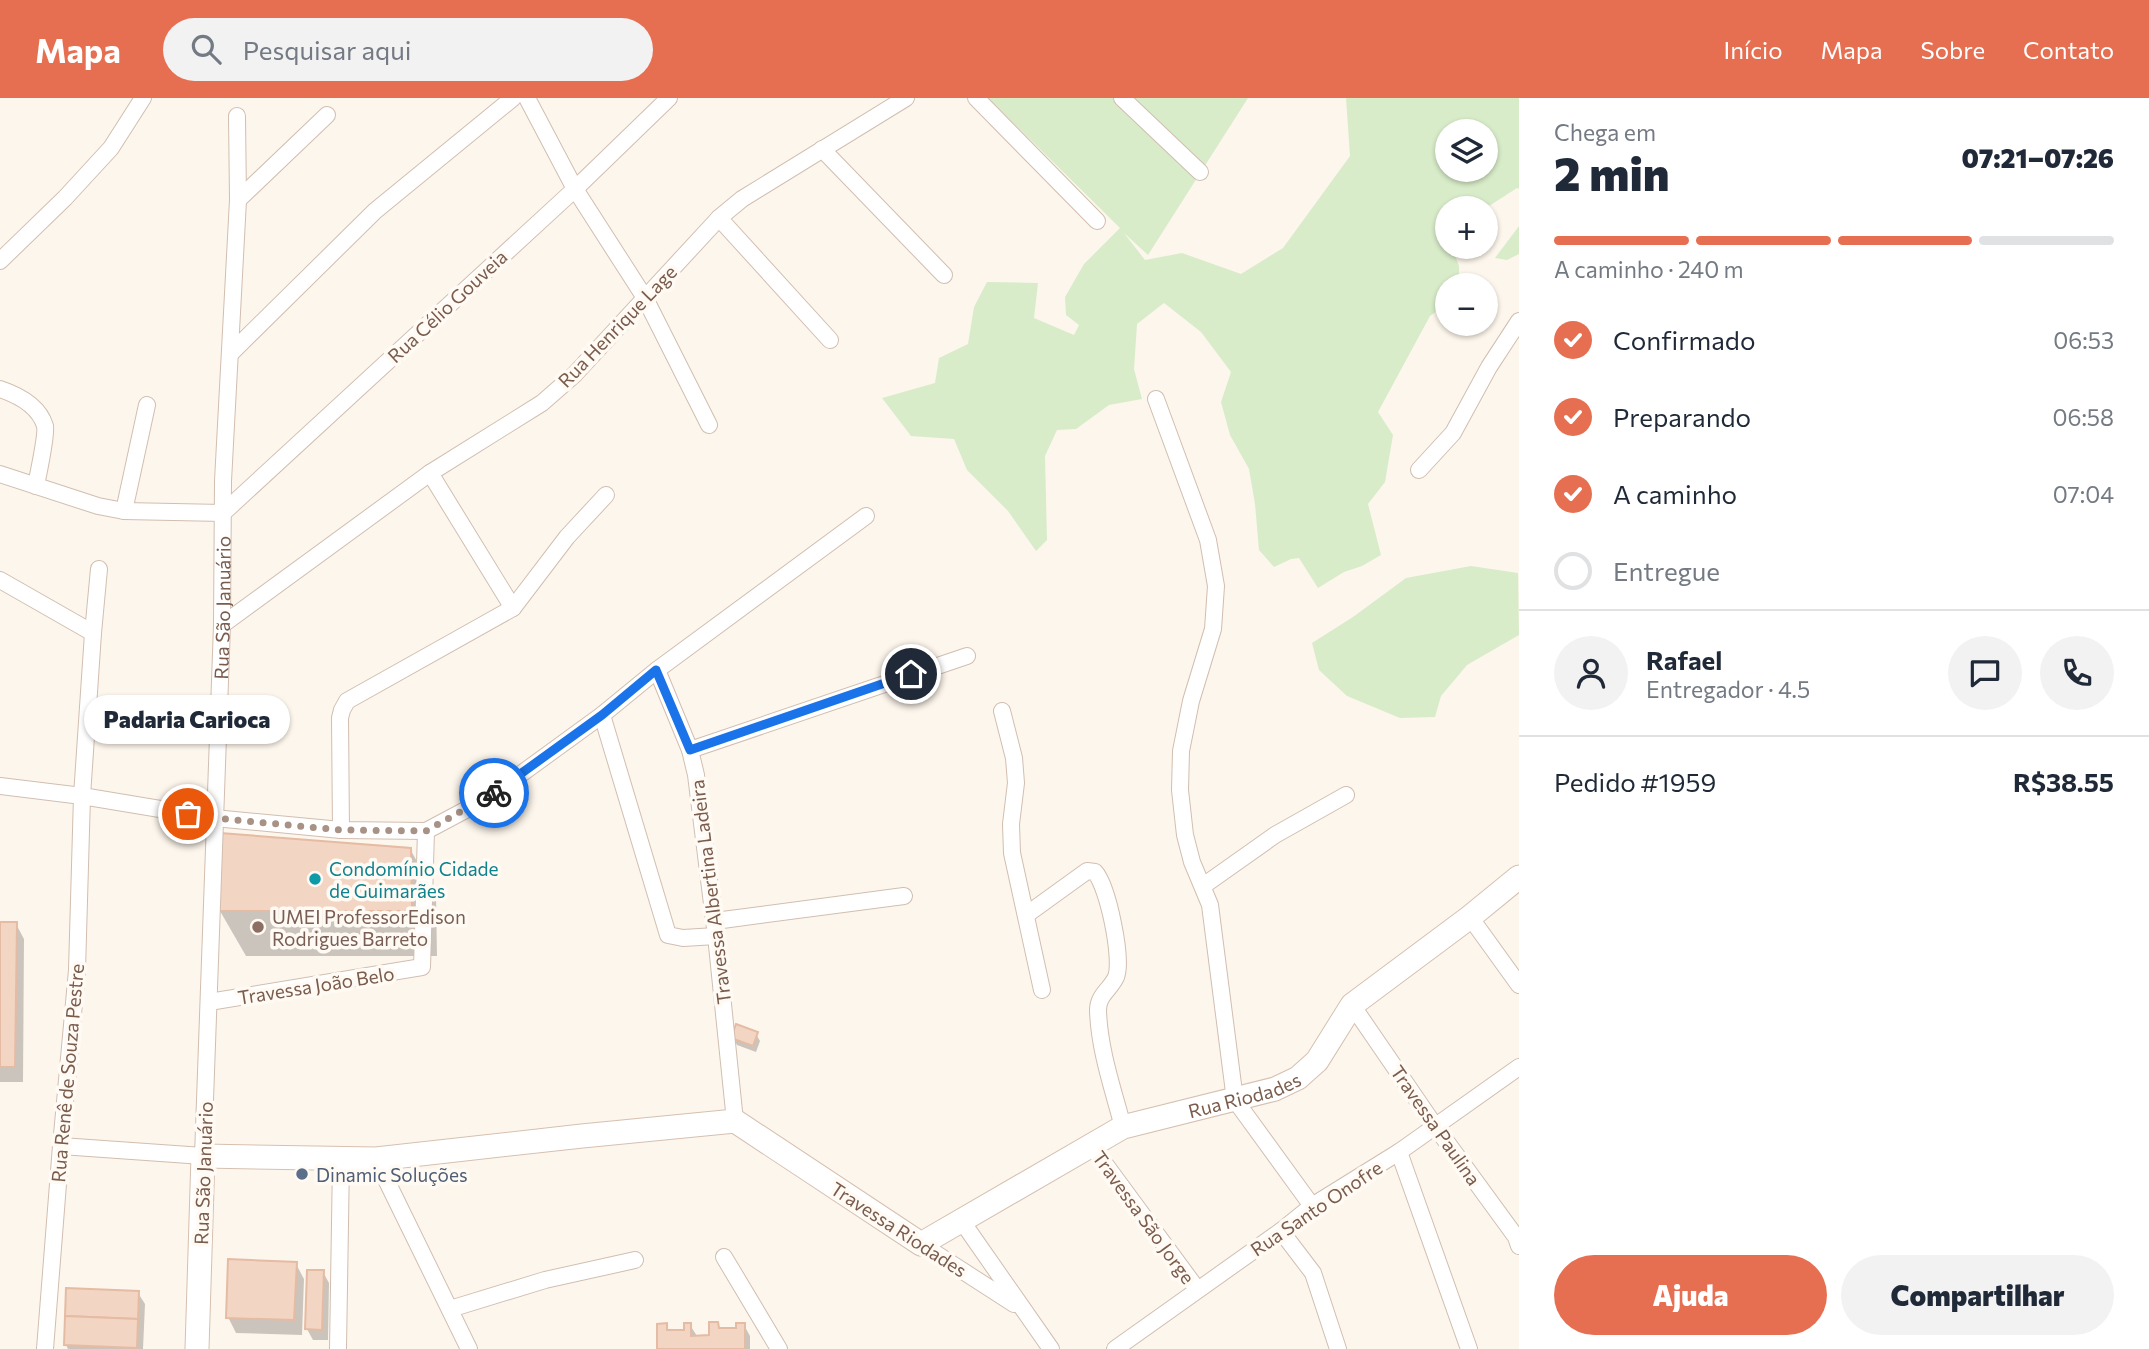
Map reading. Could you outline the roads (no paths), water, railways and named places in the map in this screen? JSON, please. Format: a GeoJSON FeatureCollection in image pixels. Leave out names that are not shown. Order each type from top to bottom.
{"type":"FeatureCollection","features":[{"type":"Feature","properties":{"kind":"street"},"geometry":{"type":"LineString","coordinates":[[0,261],[65,198],[111,148],[143,98]]}},
{"type":"Feature","properties":{"kind":"street"},"geometry":{"type":"LineString","coordinates":[[231,353],[375,211],[513,98]]}},
{"type":"Feature","properties":{"kind":"street"},"geometry":{"type":"LineString","coordinates":[[527,98],[575,189],[645,298],[709,425]]}},
{"type":"Feature","properties":{"kind":"street","name":"Rua Célio Gouveia"},"geometry":{"type":"LineString","coordinates":[[223,513],[575,189],[669,98]]}},
{"type":"Feature","properties":{"kind":"street","name":"Rua Henrique Lage"},"geometry":{"type":"LineString","coordinates":[[222,625],[430,473],[542,402],[574,375],[719,218],[742,199],[906,98]]}},
{"type":"Feature","properties":{"kind":"street"},"geometry":{"type":"LineString","coordinates":[[976,98],[1097,222]]}},
{"type":"Feature","properties":{"kind":"street"},"geometry":{"type":"LineString","coordinates":[[1122,98],[1199,172]]}},
{"type":"Feature","properties":{"kind":"street"},"geometry":{"type":"LineString","coordinates":[[238,200],[327,115]]}},
{"type":"Feature","properties":{"kind":"street","name":"Rua São Januário"},"geometry":{"type":"LineString","coordinates":[[197,1349],[222,625],[223,513],[238,200],[237,116]]}},
{"type":"Feature","properties":{"kind":"street"},"geometry":{"type":"LineString","coordinates":[[822,149],[944,275]]}},
{"type":"Feature","properties":{"kind":"street"},"geometry":{"type":"LineString","coordinates":[[719,218],[830,340]]}},
{"type":"Feature","properties":{"kind":"street"},"geometry":{"type":"LineString","coordinates":[[1419,470],[1453,433],[1489,367],[1519,321]]}},
{"type":"Feature","properties":{"kind":"street"},"geometry":{"type":"LineString","coordinates":[[0,389],[17,394],[36,411],[46,428],[36,486]]}},
{"type":"Feature","properties":{"kind":"street"},"geometry":{"type":"LineString","coordinates":[[1156,399],[1208,540],[1216,586],[1213,628],[1191,701],[1181,751],[1180,790],[1185,835],[1192,862],[1210,905],[1235,1100],[1312,1206]]}},
{"type":"Feature","properties":{"kind":"street"},"geometry":{"type":"LineString","coordinates":[[124,511],[147,405]]}},
{"type":"Feature","properties":{"kind":"street"},"geometry":{"type":"LineString","coordinates":[[430,473],[513,608]]}},
{"type":"Feature","properties":{"kind":"street"},"geometry":{"type":"LineString","coordinates":[[0,474],[98,506],[124,511],[223,513]]}},
{"type":"Feature","properties":{"kind":"street"},"geometry":{"type":"LineString","coordinates":[[341,830],[340,718],[346,701],[513,608],[567,537],[606,495]]}},
{"type":"Feature","properties":{"kind":"street"},"geometry":{"type":"LineString","coordinates":[[0,786],[82,796],[214,818],[341,830],[426,831],[488,798],[602,715],[656,670],[866,516]]}},
{"type":"Feature","properties":{"kind":"street","name":"Rua Renê de Souza Pestre"},"geometry":{"type":"LineString","coordinates":[[46,1349],[77,970],[82,796],[99,569]]}},
{"type":"Feature","properties":{"kind":"street"},"geometry":{"type":"LineString","coordinates":[[0,580],[93,633]]}},
{"type":"Feature","properties":{"kind":"street"},"geometry":{"type":"LineString","coordinates":[[690,750],[967,656]]}},
{"type":"Feature","properties":{"kind":"street","name":"Travessa Albertina Ladeira"},"geometry":{"type":"LineString","coordinates":[[656,670],[690,750],[696,775],[716,929],[735,1121]]}},
{"type":"Feature","properties":{"kind":"street"},"geometry":{"type":"LineString","coordinates":[[1002,711],[1014,758],[1016,783],[1011,824],[1012,853],[1042,990]]}},
{"type":"Feature","properties":{"kind":"street"},"geometry":{"type":"LineString","coordinates":[[602,715],[668,935],[683,938],[716,929],[904,896]]}},
{"type":"Feature","properties":{"kind":"street"},"geometry":{"type":"LineString","coordinates":[[1203,886],[1275,835],[1346,795]]}},
{"type":"Feature","properties":{"kind":"street","name":"Travessa João Belo"},"geometry":{"type":"LineString","coordinates":[[209,1002],[422,967],[426,831]]}},
{"type":"Feature","properties":{"kind":"street"},"geometry":{"type":"LineString","coordinates":[[1026,915],[1087,871],[1095,872],[1100,878],[1113,926],[1117,967],[1116,976],[1099,1002],[1098,1011],[1105,1059],[1123,1127]]}},
{"type":"Feature","properties":{"kind":"street","name":"Rua Riodades"},"geometry":{"type":"LineString","coordinates":[[921,1244],[1123,1127],[1275,1089],[1298,1078],[1317,1061],[1352,1005],[1470,918],[1519,877]]}},
{"type":"Feature","properties":{"kind":"street"},"geometry":{"type":"LineString","coordinates":[[1470,918],[1519,985]]}},
{"type":"Feature","properties":{"kind":"street","name":"Travessa Paulina"},"geometry":{"type":"LineString","coordinates":[[1352,1005],[1435,1126],[1518,1239]]}},
{"type":"Feature","properties":{"kind":"street","name":"Rua Santo Onofre"},"geometry":{"type":"LineString","coordinates":[[1115,1349],[1312,1206],[1399,1152],[1519,1067]]}},
{"type":"Feature","properties":{"kind":"street"},"geometry":{"type":"LineString","coordinates":[[61,1146],[203,1156],[376,1159],[735,1121]]}},
{"type":"Feature","properties":{"kind":"street","name":"Travessa Riodades"},"geometry":{"type":"LineString","coordinates":[[735,1121],[1022,1309],[1051,1349]]}},
{"type":"Feature","properties":{"kind":"street","name":"Travessa São Jorge"},"geometry":{"type":"LineString","coordinates":[[1091,1145],[1197,1289]]}},
{"type":"Feature","properties":{"kind":"street"},"geometry":{"type":"LineString","coordinates":[[1399,1152],[1469,1349]]}},
{"type":"Feature","properties":{"kind":"street"},"geometry":{"type":"LineString","coordinates":[[376,1159],[469,1349]]}},
{"type":"Feature","properties":{"kind":"street"},"geometry":{"type":"LineString","coordinates":[[338,1349],[341,1160]]}},
{"type":"Feature","properties":{"kind":"street"},"geometry":{"type":"LineString","coordinates":[[961,1220],[1022,1309]]}},
{"type":"Feature","properties":{"kind":"street"},"geometry":{"type":"LineString","coordinates":[[1281,1231],[1313,1273],[1338,1349]]}},
{"type":"Feature","properties":{"kind":"street"},"geometry":{"type":"LineString","coordinates":[[724,1257],[779,1349]]}},
{"type":"Feature","properties":{"kind":"street"},"geometry":{"type":"LineString","coordinates":[[450,1309],[545,1280],[635,1260]]}},
{"type":"Feature","properties":{"kind":"place","name":"Padaria Carioca"},"geometry":{"type":"Point","coordinates":[188,814]}},
{"type":"Feature","properties":{"kind":"place","name":"Condomínio Cidade de Guimarães"},"geometry":{"type":"Point","coordinates":[315,879]}},
{"type":"Feature","properties":{"kind":"place","name":"UMEI ProfessorEdison Rodrigues Barreto"},"geometry":{"type":"Point","coordinates":[258,927]}},
{"type":"Feature","properties":{"kind":"place","name":"Dinamic Soluções"},"geometry":{"type":"Point","coordinates":[302,1174]}}]}
